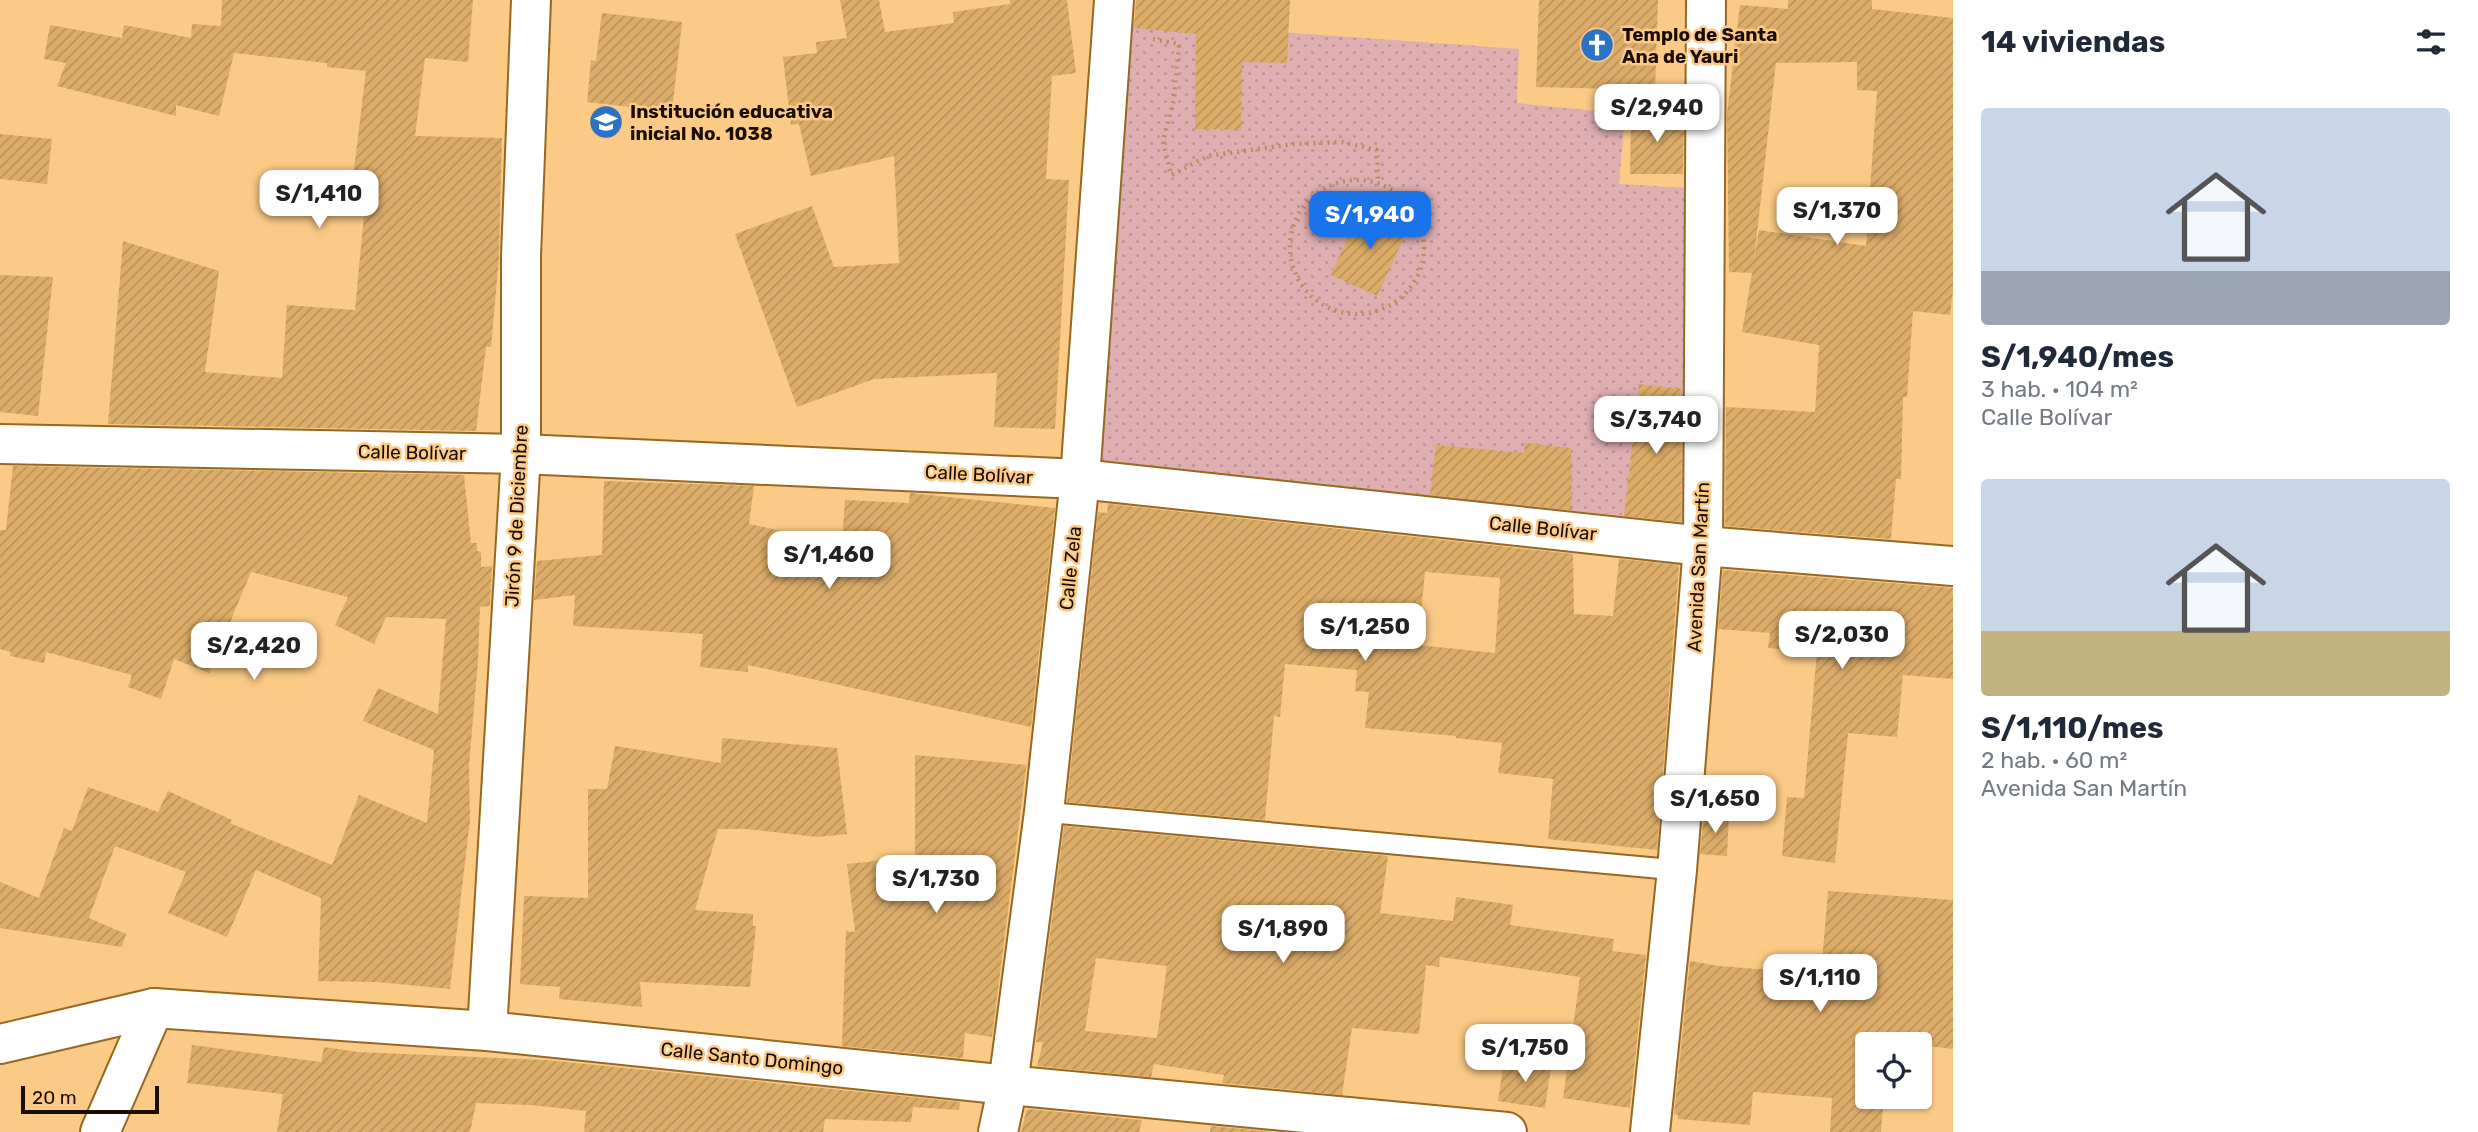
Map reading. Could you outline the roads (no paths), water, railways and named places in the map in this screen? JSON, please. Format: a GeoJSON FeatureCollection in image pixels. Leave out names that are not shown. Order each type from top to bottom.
{"type":"FeatureCollection","features":[{"type":"Feature","properties":{"kind":"street","name":"Jirón 9 de Diciembre"},"geometry":{"type":"LineString","coordinates":[[487,1031],[521,454],[521,256],[531,0]]}},
{"type":"Feature","properties":{"kind":"street","name":"Avenida San Martín"},"geometry":{"type":"LineString","coordinates":[[1650,1132],[1676,870],[1703,545],[1706,0]]}},
{"type":"Feature","properties":{"kind":"street","name":"Calle Zela"},"geometry":{"type":"LineString","coordinates":[[998,1132],[1007,1085],[1044,813],[1080,479],[1112,15]]}},
{"type":"Feature","properties":{"kind":"street","name":"Calle Bolívar"},"geometry":{"type":"LineString","coordinates":[[0,444],[521,454],[1080,479],[1703,545],[1953,566]]}},
{"type":"Feature","properties":{"kind":"street","name":"Calle Santo Domingo"},"geometry":{"type":"LineString","coordinates":[[0,1044],[154,1008],[487,1031],[1007,1085],[1507,1132]]}},
{"type":"Feature","properties":{"kind":"street"},"geometry":{"type":"LineString","coordinates":[[100,1132],[154,1008]]}},
{"type":"Feature","properties":{"kind":"lane"},"geometry":{"type":"LineString","coordinates":[[1044,813],[1676,870]]}},
{"type":"Feature","properties":{"kind":"place","name":"Templo de Santa Ana de Yauri"},"geometry":{"type":"Point","coordinates":[1597,45]}},
{"type":"Feature","properties":{"kind":"place","name":"Institución educativa inicial No. 1038"},"geometry":{"type":"Point","coordinates":[606,122]}}]}
